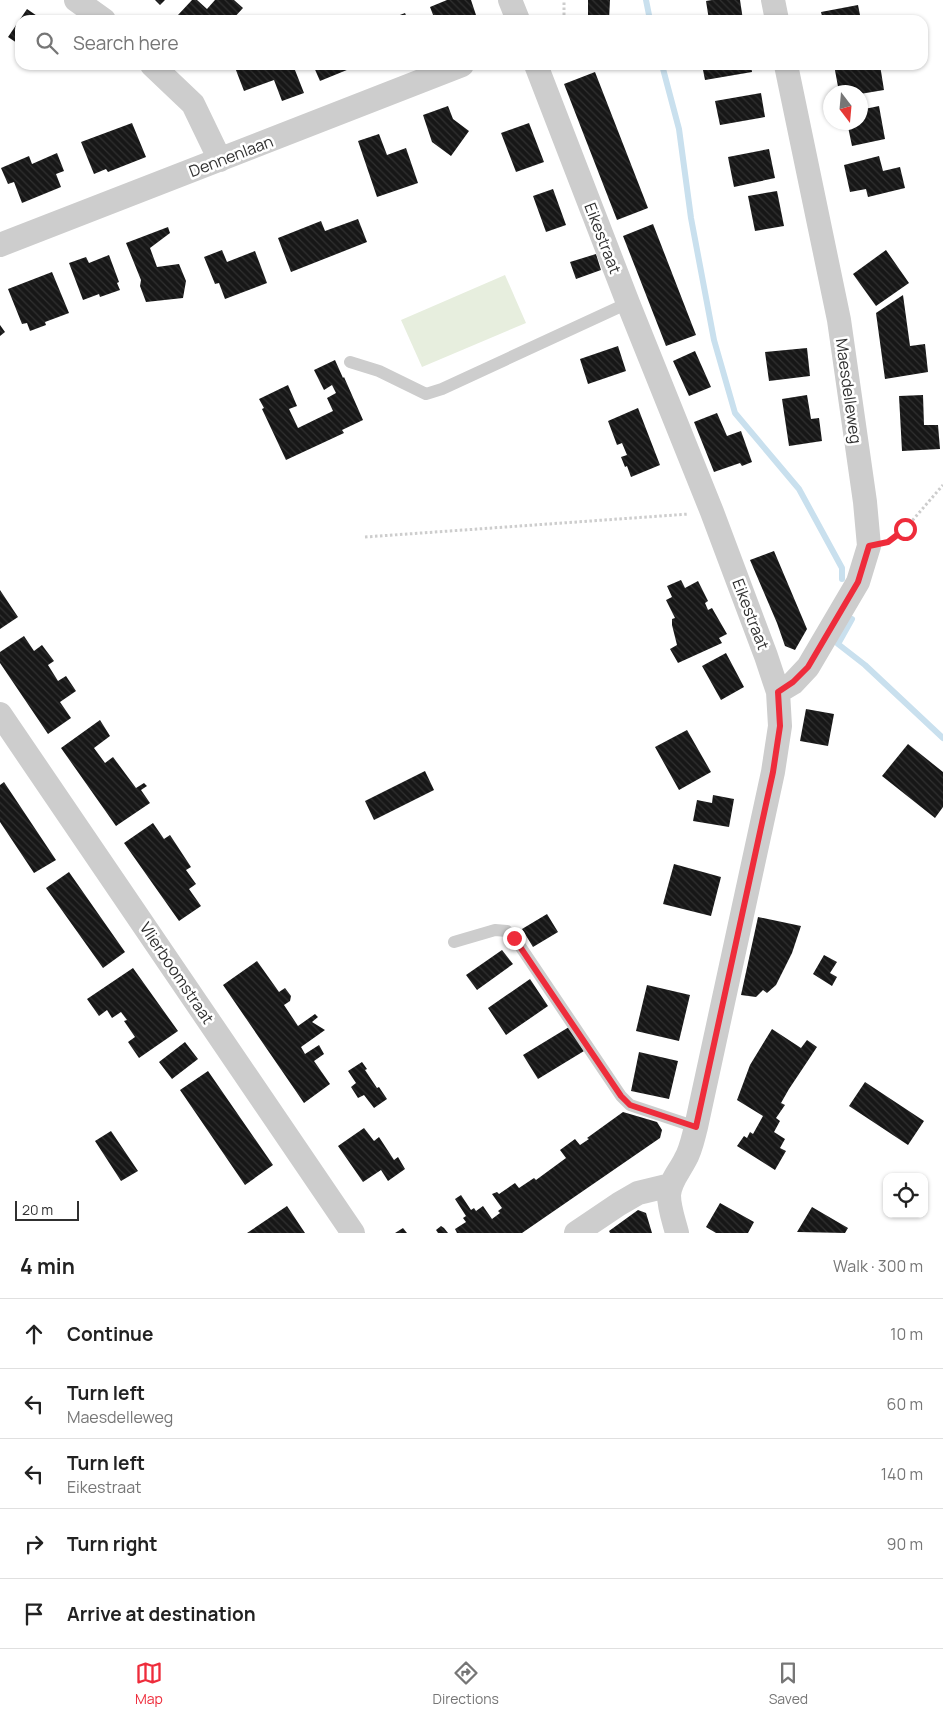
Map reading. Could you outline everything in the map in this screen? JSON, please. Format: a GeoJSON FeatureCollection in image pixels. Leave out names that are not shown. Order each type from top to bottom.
{"type":"FeatureCollection","features":[{"type":"Feature","properties":{"kind":"street"},"geometry":{"type":"LineString","coordinates":[[76,0],[97,15]]}},
{"type":"Feature","properties":{"kind":"street"},"geometry":{"type":"LineString","coordinates":[[510,0],[516,15]]}},
{"type":"Feature","properties":{"kind":"street"},"geometry":{"type":"LineString","coordinates":[[773,0],[776,15]]}},
{"type":"Feature","properties":{"kind":"street"},"geometry":{"type":"LineString","coordinates":[[157,70],[193,104],[220,160]]}},
{"type":"Feature","properties":{"kind":"street","name":"Dennenlaan"},"geometry":{"type":"LineString","coordinates":[[0,245],[449,70]]}},
{"type":"Feature","properties":{"kind":"street","name":"Eikestraat"},"geometry":{"type":"LineString","coordinates":[[538,70],[628,303],[712,512],[778,692],[780,726],[773,772],[696,1127],[686,1159],[671,1185]]}},
{"type":"Feature","properties":{"kind":"street","name":"Maesdelleweg"},"geometry":{"type":"LineString","coordinates":[[778,692],[793,682],[808,667],[858,582],[869,546],[865,502],[839,320],[787,70]]}},
{"type":"Feature","properties":{"kind":"street","name":"Vlierboomstraat"},"geometry":{"type":"LineString","coordinates":[[0,714],[353,1233]]}},
{"type":"Feature","properties":{"kind":"street"},"geometry":{"type":"LineString","coordinates":[[576,1233],[638,1193],[671,1185],[670,1200],[677,1233]]}},
{"type":"Feature","properties":{"kind":"lane"},"geometry":{"type":"LineString","coordinates":[[350,362],[379,371],[426,394],[442,389],[628,303]]}},
{"type":"Feature","properties":{"kind":"lane"},"geometry":{"type":"LineString","coordinates":[[454,942],[495,930],[507,931],[514,938],[621,1096],[630,1105],[696,1127]]}},
{"type":"Feature","properties":{"kind":"path"},"geometry":{"type":"LineString","coordinates":[[564,0],[564,15]]}},
{"type":"Feature","properties":{"kind":"path"},"geometry":{"type":"LineString","coordinates":[[869,546],[888,542],[905,529],[943,485]]}},
{"type":"Feature","properties":{"kind":"path"},"geometry":{"type":"LineString","coordinates":[[365,537],[712,512]]}},
{"type":"Feature","properties":{"kind":"green space"},"geometry":{"type":"Polygon","coordinates":[[[505,275],[526,323],[422,367],[401,320],[505,275]]]}},
{"type":"Feature","properties":{"kind":"building"},"geometry":{"type":"Polygon","coordinates":[[[155,0],[165,0],[160,5],[155,0]]]}},
{"type":"Feature","properties":{"kind":"building"},"geometry":{"type":"Polygon","coordinates":[[[192,0],[197,0],[207,9],[215,0],[234,0],[243,8],[237,15],[178,15],[192,0]]]}},
{"type":"Feature","properties":{"kind":"building"},"geometry":{"type":"Polygon","coordinates":[[[447,0],[471,0],[476,15],[433,15],[430,7],[447,0]]]}},
{"type":"Feature","properties":{"kind":"building"},"geometry":{"type":"Polygon","coordinates":[[[588,0],[610,0],[609,15],[588,15],[588,0]]]}},
{"type":"Feature","properties":{"kind":"building"},"geometry":{"type":"Polygon","coordinates":[[[740,0],[742,15],[708,15],[706,1],[740,0]]]}},
{"type":"Feature","properties":{"kind":"building"},"geometry":{"type":"Polygon","coordinates":[[[858,5],[860,15],[822,15],[821,12],[858,5]]]}},
{"type":"Feature","properties":{"kind":"building"},"geometry":{"type":"Polygon","coordinates":[[[27,9],[36,15],[23,15],[27,9]]]}},
{"type":"Feature","properties":{"kind":"building"},"geometry":{"type":"Polygon","coordinates":[[[15,27],[15,42],[8,37],[15,27]]]}},
{"type":"Feature","properties":{"kind":"building"},"geometry":{"type":"Polygon","coordinates":[[[236,70],[295,70],[304,93],[282,101],[274,80],[244,91],[236,70]]]}},
{"type":"Feature","properties":{"kind":"building"},"geometry":{"type":"Polygon","coordinates":[[[315,70],[347,70],[320,81],[315,70]]]}},
{"type":"Feature","properties":{"kind":"building"},"geometry":{"type":"Polygon","coordinates":[[[703,70],[752,70],[752,72],[705,80],[703,70]]]}},
{"type":"Feature","properties":{"kind":"building"},"geometry":{"type":"Polygon","coordinates":[[[835,70],[881,70],[884,90],[868,93],[868,85],[838,85],[835,70]]]}},
{"type":"Feature","properties":{"kind":"building"},"geometry":{"type":"Polygon","coordinates":[[[595,72],[648,208],[617,220],[564,84],[595,72]]]}},
{"type":"Feature","properties":{"kind":"building"},"geometry":{"type":"Polygon","coordinates":[[[761,93],[765,117],[720,125],[715,101],[761,93]]]}},
{"type":"Feature","properties":{"kind":"building"},"geometry":{"type":"Polygon","coordinates":[[[448,106],[453,119],[469,131],[451,156],[432,142],[423,115],[448,106]]]}},
{"type":"Feature","properties":{"kind":"building"},"geometry":{"type":"Polygon","coordinates":[[[879,106],[885,139],[852,146],[849,130],[868,130],[868,108],[879,106]]]}},
{"type":"Feature","properties":{"kind":"building"},"geometry":{"type":"Polygon","coordinates":[[[132,123],[146,157],[108,172],[106,169],[94,174],[81,142],[132,123]]]}},
{"type":"Feature","properties":{"kind":"building"},"geometry":{"type":"Polygon","coordinates":[[[529,123],[544,162],[516,172],[501,133],[529,123]]]}},
{"type":"Feature","properties":{"kind":"building"},"geometry":{"type":"Polygon","coordinates":[[[379,134],[387,155],[406,148],[418,183],[377,197],[358,141],[379,134]]]}},
{"type":"Feature","properties":{"kind":"building"},"geometry":{"type":"Polygon","coordinates":[[[769,149],[775,178],[734,187],[728,157],[769,149]]]}},
{"type":"Feature","properties":{"kind":"building"},"geometry":{"type":"Polygon","coordinates":[[[57,153],[64,171],[56,174],[61,187],[22,203],[14,182],[8,184],[1,168],[29,156],[32,164],[57,153]]]}},
{"type":"Feature","properties":{"kind":"building"},"geometry":{"type":"Polygon","coordinates":[[[879,156],[883,171],[900,167],[905,188],[868,197],[866,189],[850,192],[844,165],[879,156]]]}},
{"type":"Feature","properties":{"kind":"building"},"geometry":{"type":"Polygon","coordinates":[[[553,189],[566,225],[546,232],[533,196],[553,189]]]}},
{"type":"Feature","properties":{"kind":"building"},"geometry":{"type":"Polygon","coordinates":[[[777,191],[784,226],[755,231],[748,196],[777,191]]]}},
{"type":"Feature","properties":{"kind":"building"},"geometry":{"type":"Polygon","coordinates":[[[358,219],[367,242],[291,272],[278,238],[321,221],[325,231],[358,219]]]}},
{"type":"Feature","properties":{"kind":"building"},"geometry":{"type":"Polygon","coordinates":[[[653,224],[696,335],[666,346],[623,236],[653,224]]]}},
{"type":"Feature","properties":{"kind":"building"},"geometry":{"type":"Polygon","coordinates":[[[168,227],[170,233],[150,248],[157,267],[179,264],[186,281],[183,298],[146,302],[140,286],[141,280],[126,243],[168,227]]]}},
{"type":"Feature","properties":{"kind":"building"},"geometry":{"type":"Polygon","coordinates":[[[222,250],[227,262],[255,251],[267,283],[225,299],[219,283],[215,284],[204,257],[222,250]]]}},
{"type":"Feature","properties":{"kind":"building"},"geometry":{"type":"Polygon","coordinates":[[[886,250],[909,283],[876,306],[853,274],[886,250]]]}},
{"type":"Feature","properties":{"kind":"building"},"geometry":{"type":"Polygon","coordinates":[[[596,254],[601,270],[576,279],[570,262],[596,254]]]}},
{"type":"Feature","properties":{"kind":"building"},"geometry":{"type":"Polygon","coordinates":[[[109,255],[120,290],[100,297],[99,294],[83,300],[69,263],[86,257],[89,263],[109,255]]]}},
{"type":"Feature","properties":{"kind":"building"},"geometry":{"type":"Polygon","coordinates":[[[52,272],[69,313],[45,322],[46,325],[30,331],[27,323],[22,324],[8,289],[52,272]]]}},
{"type":"Feature","properties":{"kind":"building"},"geometry":{"type":"Polygon","coordinates":[[[903,295],[910,346],[925,344],[928,372],[885,379],[876,313],[903,295]]]}},
{"type":"Feature","properties":{"kind":"building"},"geometry":{"type":"Polygon","coordinates":[[[0,325],[5,332],[0,336],[0,325]]]}},
{"type":"Feature","properties":{"kind":"building"},"geometry":{"type":"Polygon","coordinates":[[[618,346],[626,371],[588,384],[580,359],[618,346]]]}},
{"type":"Feature","properties":{"kind":"building"},"geometry":{"type":"Polygon","coordinates":[[[807,348],[810,376],[769,381],[765,352],[807,348]]]}},
{"type":"Feature","properties":{"kind":"building"},"geometry":{"type":"Polygon","coordinates":[[[695,351],[711,387],[689,396],[673,361],[695,351]]]}},
{"type":"Feature","properties":{"kind":"building"},"geometry":{"type":"Polygon","coordinates":[[[335,360],[363,420],[342,430],[344,433],[286,460],[259,399],[288,385],[297,406],[289,409],[298,428],[333,411],[327,398],[336,393],[332,385],[324,390],[314,370],[335,360]]]}},
{"type":"Feature","properties":{"kind":"building"},"geometry":{"type":"Polygon","coordinates":[[[807,395],[811,419],[819,418],[822,441],[789,446],[782,399],[807,395]]]}},
{"type":"Feature","properties":{"kind":"building"},"geometry":{"type":"Polygon","coordinates":[[[923,395],[924,425],[938,425],[940,449],[902,451],[899,396],[923,395]]]}},
{"type":"Feature","properties":{"kind":"building"},"geometry":{"type":"Polygon","coordinates":[[[638,408],[660,465],[631,477],[621,457],[627,455],[622,443],[617,445],[608,421],[638,408]]]}},
{"type":"Feature","properties":{"kind":"building"},"geometry":{"type":"Polygon","coordinates":[[[717,413],[727,436],[741,431],[752,462],[742,466],[740,463],[714,472],[694,422],[717,413]]]}},
{"type":"Feature","properties":{"kind":"building"},"geometry":{"type":"Polygon","coordinates":[[[774,551],[807,629],[795,650],[785,646],[750,560],[774,551]]]}},
{"type":"Feature","properties":{"kind":"building"},"geometry":{"type":"Polygon","coordinates":[[[681,580],[685,588],[698,581],[708,601],[705,603],[708,610],[712,608],[727,634],[719,638],[722,643],[678,663],[670,649],[677,645],[672,625],[672,619],[675,618],[666,600],[672,597],[667,586],[681,580]]]}},
{"type":"Feature","properties":{"kind":"building"},"geometry":{"type":"Polygon","coordinates":[[[0,590],[18,617],[0,629],[0,590]]]}},
{"type":"Feature","properties":{"kind":"building"},"geometry":{"type":"Polygon","coordinates":[[[24,636],[34,651],[42,645],[54,661],[48,665],[58,681],[66,676],[76,691],[60,702],[71,718],[48,734],[0,663],[0,652],[24,636]]]}},
{"type":"Feature","properties":{"kind":"building"},"geometry":{"type":"Polygon","coordinates":[[[726,653],[744,687],[721,700],[702,666],[726,653]]]}},
{"type":"Feature","properties":{"kind":"building"},"geometry":{"type":"Polygon","coordinates":[[[806,709],[834,714],[828,746],[800,741],[806,709]]]}},
{"type":"Feature","properties":{"kind":"building"},"geometry":{"type":"Polygon","coordinates":[[[100,720],[110,736],[94,748],[105,763],[113,757],[136,788],[144,783],[147,786],[141,790],[150,803],[116,826],[61,748],[100,720]]]}},
{"type":"Feature","properties":{"kind":"building"},"geometry":{"type":"Polygon","coordinates":[[[687,730],[711,772],[679,790],[655,747],[687,730]]]}},
{"type":"Feature","properties":{"kind":"building"},"geometry":{"type":"Polygon","coordinates":[[[908,744],[943,772],[943,807],[935,818],[882,776],[908,744]]]}},
{"type":"Feature","properties":{"kind":"building"},"geometry":{"type":"Polygon","coordinates":[[[425,771],[434,790],[374,820],[365,801],[425,771]]]}},
{"type":"Feature","properties":{"kind":"building"},"geometry":{"type":"Polygon","coordinates":[[[4,782],[56,860],[34,873],[0,822],[0,785],[4,782]]]}},
{"type":"Feature","properties":{"kind":"building"},"geometry":{"type":"Polygon","coordinates":[[[713,795],[734,799],[729,827],[693,821],[697,800],[712,803],[713,795]]]}},
{"type":"Feature","properties":{"kind":"building"},"geometry":{"type":"Polygon","coordinates":[[[153,823],[164,839],[170,835],[191,867],[186,870],[196,884],[189,889],[201,906],[179,921],[124,843],[153,823]]]}},
{"type":"Feature","properties":{"kind":"building"},"geometry":{"type":"Polygon","coordinates":[[[674,864],[721,877],[711,916],[663,904],[674,864]]]}},
{"type":"Feature","properties":{"kind":"building"},"geometry":{"type":"Polygon","coordinates":[[[69,872],[125,952],[103,968],[46,888],[69,872]]]}},
{"type":"Feature","properties":{"kind":"building"},"geometry":{"type":"Polygon","coordinates":[[[547,914],[558,932],[533,947],[522,929],[547,914]]]}},
{"type":"Feature","properties":{"kind":"building"},"geometry":{"type":"Polygon","coordinates":[[[758,917],[801,926],[792,953],[776,985],[767,993],[763,990],[756,997],[741,995],[758,917]]]}},
{"type":"Feature","properties":{"kind":"building"},"geometry":{"type":"Polygon","coordinates":[[[502,950],[513,964],[477,990],[466,975],[502,950]]]}},
{"type":"Feature","properties":{"kind":"building"},"geometry":{"type":"Polygon","coordinates":[[[824,955],[837,962],[830,973],[837,977],[832,986],[813,974],[824,955]]]}},
{"type":"Feature","properties":{"kind":"building"},"geometry":{"type":"Polygon","coordinates":[[[257,961],[279,992],[285,988],[291,996],[290,1001],[284,1005],[298,1026],[315,1014],[318,1017],[312,1022],[325,1030],[301,1047],[305,1054],[319,1045],[324,1054],[314,1061],[330,1084],[304,1103],[223,985],[257,961]]]}},
{"type":"Feature","properties":{"kind":"building"},"geometry":{"type":"Polygon","coordinates":[[[133,968],[178,1031],[139,1058],[128,1042],[135,1037],[124,1021],[127,1020],[121,1012],[112,1018],[107,1010],[99,1016],[87,999],[133,968]]]}},
{"type":"Feature","properties":{"kind":"building"},"geometry":{"type":"Polygon","coordinates":[[[530,979],[548,1006],[506,1035],[488,1008],[530,979]]]}},
{"type":"Feature","properties":{"kind":"building"},"geometry":{"type":"Polygon","coordinates":[[[647,985],[690,995],[679,1041],[636,1031],[647,985]]]}},
{"type":"Feature","properties":{"kind":"building"},"geometry":{"type":"Polygon","coordinates":[[[569,1027],[584,1051],[538,1079],[523,1055],[569,1027]]]}},
{"type":"Feature","properties":{"kind":"building"},"geometry":{"type":"Polygon","coordinates":[[[772,1029],[801,1048],[807,1040],[817,1047],[781,1103],[785,1105],[776,1118],[780,1121],[774,1132],[785,1139],[780,1148],[786,1151],[775,1170],[737,1146],[744,1136],[747,1138],[750,1132],[753,1134],[763,1116],[737,1100],[750,1065],[772,1029]]]}},
{"type":"Feature","properties":{"kind":"building"},"geometry":{"type":"Polygon","coordinates":[[[185,1042],[198,1059],[172,1079],[159,1062],[185,1042]]]}},
{"type":"Feature","properties":{"kind":"building"},"geometry":{"type":"Polygon","coordinates":[[[639,1052],[678,1061],[669,1099],[631,1091],[639,1052]]]}},
{"type":"Feature","properties":{"kind":"building"},"geometry":{"type":"Polygon","coordinates":[[[362,1062],[377,1088],[379,1087],[387,1099],[374,1108],[364,1095],[358,1098],[351,1087],[356,1083],[348,1071],[362,1062]]]}},
{"type":"Feature","properties":{"kind":"building"},"geometry":{"type":"Polygon","coordinates":[[[208,1071],[273,1165],[245,1185],[180,1090],[208,1071]]]}},
{"type":"Feature","properties":{"kind":"building"},"geometry":{"type":"Polygon","coordinates":[[[865,1082],[924,1121],[908,1145],[849,1106],[865,1082]]]}},
{"type":"Feature","properties":{"kind":"building"},"geometry":{"type":"Polygon","coordinates":[[[623,1112],[657,1122],[662,1130],[660,1138],[522,1233],[457,1233],[455,1229],[466,1222],[463,1218],[466,1216],[455,1199],[461,1195],[471,1210],[474,1208],[476,1211],[483,1206],[492,1219],[500,1213],[498,1211],[502,1208],[492,1194],[497,1192],[499,1194],[515,1183],[519,1188],[534,1178],[536,1180],[566,1158],[560,1150],[575,1139],[580,1145],[623,1112]]]}},
{"type":"Feature","properties":{"kind":"building"},"geometry":{"type":"Polygon","coordinates":[[[364,1128],[374,1141],[379,1137],[394,1160],[398,1157],[405,1169],[388,1181],[381,1170],[363,1182],[338,1146],[364,1128]]]}},
{"type":"Feature","properties":{"kind":"building"},"geometry":{"type":"Polygon","coordinates":[[[111,1131],[138,1171],[121,1181],[95,1141],[111,1131]]]}},
{"type":"Feature","properties":{"kind":"building"},"geometry":{"type":"Polygon","coordinates":[[[720,1203],[754,1222],[748,1233],[716,1233],[706,1227],[720,1203]]]}},
{"type":"Feature","properties":{"kind":"building"},"geometry":{"type":"Polygon","coordinates":[[[287,1206],[305,1233],[247,1233],[287,1206]]]}},
{"type":"Feature","properties":{"kind":"building"},"geometry":{"type":"Polygon","coordinates":[[[812,1207],[848,1228],[845,1233],[797,1232],[812,1207]]]}},
{"type":"Feature","properties":{"kind":"building"},"geometry":{"type":"Polygon","coordinates":[[[638,1210],[646,1213],[652,1233],[610,1233],[609,1231],[638,1210]]]}},
{"type":"Feature","properties":{"kind":"building"},"geometry":{"type":"Polygon","coordinates":[[[441,1226],[448,1233],[438,1233],[436,1230],[441,1226]]]}},
{"type":"Feature","properties":{"kind":"building"},"geometry":{"type":"Polygon","coordinates":[[[403,1228],[407,1233],[395,1233],[403,1228]]]}},
{"type":"Feature","properties":{"kind":"waterway"},"geometry":{"type":"LineString","coordinates":[[646,0],[649,15]]}},
{"type":"Feature","properties":{"kind":"waterway"},"geometry":{"type":"LineString","coordinates":[[663,70],[679,129],[691,218],[714,340],[735,413],[799,489],[842,568],[842,579]]}},
{"type":"Feature","properties":{"kind":"waterway"},"geometry":{"type":"LineString","coordinates":[[852,619],[838,644],[865,665],[943,738]]}},
{"type":"Feature","properties":{"kind":"route"},"geometry":{"type":"LineString","coordinates":[[514,938],[621,1096],[630,1105],[696,1127],[773,772],[780,726],[778,692],[793,682],[808,667],[858,582],[869,546],[888,542],[905,529]]}}]}
